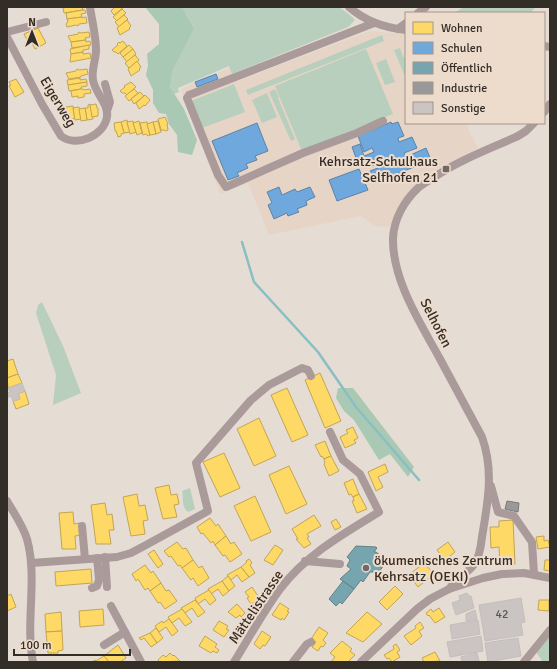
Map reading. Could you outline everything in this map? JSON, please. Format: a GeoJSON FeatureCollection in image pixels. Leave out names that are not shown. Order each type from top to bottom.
{"type":"FeatureCollection","features":[{"type":"Feature","properties":{"kind":"street"},"geometry":{"type":"LineString","coordinates":[[90,7],[96,47],[92,73],[93,82],[107,111]]}},
{"type":"Feature","properties":{"kind":"street"},"geometry":{"type":"LineString","coordinates":[[349,7],[374,23],[402,30]]}},
{"type":"Feature","properties":{"kind":"street"},"geometry":{"type":"LineString","coordinates":[[7,32],[46,22]]}},
{"type":"Feature","properties":{"kind":"street"},"geometry":{"type":"LineString","coordinates":[[374,23],[189,94],[187,98],[218,175],[226,187],[303,153],[357,133],[384,121]]}},
{"type":"Feature","properties":{"kind":"street","name":"Eigerweg"},"geometry":{"type":"LineString","coordinates":[[7,37],[57,131],[65,139],[74,141],[82,140],[96,133],[103,127],[107,116],[107,111]]}},
{"type":"Feature","properties":{"kind":"street"},"geometry":{"type":"LineString","coordinates":[[105,84],[110,102],[107,111]]}},
{"type":"Feature","properties":{"kind":"street","name":"Selhofen"},"geometry":{"type":"LineString","coordinates":[[449,589],[456,580],[472,568],[479,555],[487,511],[489,481],[488,456],[482,437],[406,294],[395,260],[393,237],[398,215],[419,187],[450,167],[518,136],[533,124]]}},
{"type":"Feature","properties":{"kind":"street"},"geometry":{"type":"LineString","coordinates":[[31,563],[117,557],[131,553],[148,548],[208,511],[196,463],[251,400],[269,385],[302,368],[308,370],[311,376]]}},
{"type":"Feature","properties":{"kind":"street","name":"Mättelistrasse"},"geometry":{"type":"LineString","coordinates":[[234,662],[279,590],[305,562],[330,542],[379,512],[360,474],[343,460],[330,432]]}},
{"type":"Feature","properties":{"kind":"street"},"geometry":{"type":"LineString","coordinates":[[489,481],[498,512],[514,516],[532,542],[534,574]]}},
{"type":"Feature","properties":{"kind":"street"},"geometry":{"type":"LineString","coordinates":[[7,501],[26,538],[31,563],[29,629],[30,649],[33,662]]}},
{"type":"Feature","properties":{"kind":"street"},"geometry":{"type":"LineString","coordinates":[[82,526],[85,559]]}},
{"type":"Feature","properties":{"kind":"street"},"geometry":{"type":"LineString","coordinates":[[101,558],[107,587]]}},
{"type":"Feature","properties":{"kind":"street"},"geometry":{"type":"LineString","coordinates":[[92,588],[97,586],[99,580],[101,558]]}},
{"type":"Feature","properties":{"kind":"street"},"geometry":{"type":"LineString","coordinates":[[305,562],[340,564]]}},
{"type":"Feature","properties":{"kind":"street"},"geometry":{"type":"LineString","coordinates":[[361,662],[416,609],[430,599],[449,589],[483,578],[502,574],[524,573],[550,578]]}},
{"type":"Feature","properties":{"kind":"street"},"geometry":{"type":"LineString","coordinates":[[111,606],[141,662]]}},
{"type":"Feature","properties":{"kind":"street"},"geometry":{"type":"LineString","coordinates":[[524,662],[550,630]]}},
{"type":"Feature","properties":{"kind":"street"},"geometry":{"type":"LineString","coordinates":[[104,645],[125,632]]}},
{"type":"Feature","properties":{"kind":"street"},"geometry":{"type":"LineString","coordinates":[[293,662],[307,644],[311,642]]}},
{"type":"Feature","properties":{"kind":"shaded area"},"geometry":{"type":"Polygon","coordinates":[[[370,31],[405,34],[405,124],[467,124],[468,129],[478,148],[436,171],[409,193],[389,227],[374,226],[361,216],[269,235],[248,183],[220,194],[181,89],[231,67],[237,81],[370,31]]]}},
{"type":"Feature","properties":{"kind":"green space"},"geometry":{"type":"Polygon","coordinates":[[[145,7],[182,7],[194,29],[173,70],[170,87],[184,109],[197,140],[192,155],[178,152],[177,135],[169,124],[166,114],[159,113],[153,103],[153,90],[146,75],[148,65],[147,54],[159,44],[159,24],[145,7]]]}},
{"type":"Feature","properties":{"kind":"green space"},"geometry":{"type":"Polygon","coordinates":[[[182,7],[339,7],[355,20],[348,27],[232,74],[229,66],[178,88],[179,92],[174,94],[170,87],[173,70],[194,29],[182,7]]]}},
{"type":"Feature","properties":{"kind":"green space"},"geometry":{"type":"Polygon","coordinates":[[[464,7],[535,7],[532,12],[456,12],[464,7]]]}},
{"type":"Feature","properties":{"kind":"green space"},"geometry":{"type":"Polygon","coordinates":[[[382,35],[384,41],[248,95],[246,90],[382,35]]]}},
{"type":"Feature","properties":{"kind":"green space"},"geometry":{"type":"Polygon","coordinates":[[[400,48],[403,57],[405,56],[405,77],[394,50],[400,48]]]}},
{"type":"Feature","properties":{"kind":"green space"},"geometry":{"type":"Polygon","coordinates":[[[366,49],[393,114],[302,151],[275,86],[366,49]]]}},
{"type":"Feature","properties":{"kind":"green space"},"geometry":{"type":"Polygon","coordinates":[[[386,59],[395,82],[385,85],[376,63],[386,59]]]}},
{"type":"Feature","properties":{"kind":"green space"},"geometry":{"type":"Polygon","coordinates":[[[234,84],[245,112],[202,128],[191,101],[234,84]]]}},
{"type":"Feature","properties":{"kind":"green space"},"geometry":{"type":"Polygon","coordinates":[[[275,89],[295,139],[291,141],[269,92],[275,89]]]}},
{"type":"Feature","properties":{"kind":"green space"},"geometry":{"type":"Polygon","coordinates":[[[267,93],[277,117],[262,123],[252,100],[267,93]]]}},
{"type":"Feature","properties":{"kind":"green space"},"geometry":{"type":"Polygon","coordinates":[[[42,302],[63,346],[81,393],[53,405],[56,375],[36,313],[38,305],[42,302]]]}},
{"type":"Feature","properties":{"kind":"green space"},"geometry":{"type":"Polygon","coordinates":[[[338,388],[353,388],[414,467],[408,477],[390,454],[379,460],[354,420],[344,411],[336,398],[338,388]]]}},
{"type":"Feature","properties":{"kind":"green space"},"geometry":{"type":"Polygon","coordinates":[[[190,488],[195,509],[188,512],[184,508],[182,491],[190,488]]]}},
{"type":"Feature","properties":{"kind":"green space"},"geometry":{"type":"Polygon","coordinates":[[[550,631],[550,662],[543,662],[534,649],[550,631]]]}},
{"type":"Feature","properties":{"kind":"building: Wohnen"},"geometry":{"type":"Polygon","coordinates":[[[82,7],[83,10],[64,13],[63,8],[82,7]]]}},
{"type":"Feature","properties":{"kind":"building: Wohnen"},"geometry":{"type":"Polygon","coordinates":[[[115,7],[124,7],[114,15],[111,11],[115,7]]]}},
{"type":"Feature","properties":{"kind":"building: Wohnen"},"geometry":{"type":"Polygon","coordinates":[[[122,9],[126,13],[117,21],[113,17],[122,9]]]}},
{"type":"Feature","properties":{"kind":"building: Wohnen"},"geometry":{"type":"Polygon","coordinates":[[[85,10],[86,13],[81,14],[82,17],[67,19],[66,13],[85,10]]]}},
{"type":"Feature","properties":{"kind":"building: Wohnen"},"geometry":{"type":"Polygon","coordinates":[[[124,15],[128,19],[119,27],[115,22],[124,15]]]}},
{"type":"Feature","properties":{"kind":"building: Wohnen"},"geometry":{"type":"Polygon","coordinates":[[[86,17],[87,23],[67,27],[67,19],[86,17]]]}},
{"type":"Feature","properties":{"kind":"building: Wohnen"},"geometry":{"type":"Polygon","coordinates":[[[127,20],[131,26],[129,28],[130,29],[120,35],[117,28],[127,20]]]}},
{"type":"Feature","properties":{"kind":"building: Wohnen"},"geometry":{"type":"Polygon","coordinates":[[[38,28],[46,43],[35,49],[32,43],[29,44],[24,34],[38,28]]]}},
{"type":"Feature","properties":{"kind":"building: Wohnen"},"geometry":{"type":"Polygon","coordinates":[[[79,32],[89,32],[90,37],[85,38],[86,40],[71,42],[68,36],[78,34],[79,32]]]}},
{"type":"Feature","properties":{"kind":"building: Wohnen"},"geometry":{"type":"Polygon","coordinates":[[[86,40],[86,42],[90,41],[91,45],[72,48],[71,42],[86,40]]]}},
{"type":"Feature","properties":{"kind":"building: Wohnen"},"geometry":{"type":"Polygon","coordinates":[[[123,41],[127,46],[118,54],[112,50],[118,45],[117,44],[119,42],[120,43],[123,41]]]}},
{"type":"Feature","properties":{"kind":"building: Wohnen"},"geometry":{"type":"Polygon","coordinates":[[[89,45],[89,49],[83,50],[83,52],[71,54],[70,49],[89,45]]]}},
{"type":"Feature","properties":{"kind":"building: Wohnen"},"geometry":{"type":"Polygon","coordinates":[[[129,45],[133,49],[123,57],[120,53],[129,45]]]}},
{"type":"Feature","properties":{"kind":"building: Wohnen"},"geometry":{"type":"Polygon","coordinates":[[[133,49],[136,54],[127,62],[123,57],[133,49]]]}},
{"type":"Feature","properties":{"kind":"building: Wohnen"},"geometry":{"type":"Polygon","coordinates":[[[83,52],[83,54],[90,53],[91,58],[70,62],[71,54],[83,52]]]}},
{"type":"Feature","properties":{"kind":"building: Wohnen"},"geometry":{"type":"Polygon","coordinates":[[[135,55],[139,60],[129,68],[125,63],[135,55]]]}},
{"type":"Feature","properties":{"kind":"building: Wohnen"},"geometry":{"type":"Polygon","coordinates":[[[137,61],[141,67],[139,69],[140,70],[131,76],[128,69],[137,61]]]}},
{"type":"Feature","properties":{"kind":"building: Wohnen"},"geometry":{"type":"Polygon","coordinates":[[[77,69],[87,69],[88,74],[69,79],[66,73],[76,71],[77,69]]]}},
{"type":"Feature","properties":{"kind":"building: Wohnen"},"geometry":{"type":"Polygon","coordinates":[[[80,78],[80,80],[86,79],[87,82],[68,85],[67,80],[80,78]]]}},
{"type":"Feature","properties":{"kind":"building: Wohnen"},"geometry":{"type":"Polygon","coordinates":[[[16,79],[24,92],[15,97],[9,86],[11,85],[9,82],[16,79]]]}},
{"type":"Feature","properties":{"kind":"building: Wohnen"},"geometry":{"type":"Polygon","coordinates":[[[87,82],[87,86],[81,87],[81,89],[69,91],[68,85],[87,82]]]}},
{"type":"Feature","properties":{"kind":"building: Wohnen"},"geometry":{"type":"Polygon","coordinates":[[[131,82],[136,87],[127,95],[120,91],[125,87],[124,86],[131,82]]]}},
{"type":"Feature","properties":{"kind":"building: Wohnen"},"geometry":{"type":"Polygon","coordinates":[[[90,89],[91,93],[84,94],[84,97],[72,97],[71,91],[90,89]]]}},
{"type":"Feature","properties":{"kind":"building: Wohnen"},"geometry":{"type":"Polygon","coordinates":[[[134,89],[138,93],[129,101],[125,96],[134,89]]]}},
{"type":"Feature","properties":{"kind":"building: Wohnen"},"geometry":{"type":"Polygon","coordinates":[[[140,92],[144,96],[134,104],[131,99],[140,92]]]}},
{"type":"Feature","properties":{"kind":"building: Wohnen"},"geometry":{"type":"Polygon","coordinates":[[[145,95],[150,100],[145,106],[144,105],[139,109],[136,103],[145,95]]]}},
{"type":"Feature","properties":{"kind":"building: Wohnen"},"geometry":{"type":"Polygon","coordinates":[[[90,104],[93,119],[87,120],[85,108],[88,108],[88,105],[90,104]]]}},
{"type":"Feature","properties":{"kind":"building: Wohnen"},"geometry":{"type":"Polygon","coordinates":[[[96,104],[98,108],[98,116],[92,117],[90,105],[96,104]]]}},
{"type":"Feature","properties":{"kind":"building: Wohnen"},"geometry":{"type":"Polygon","coordinates":[[[73,106],[75,118],[68,121],[65,111],[66,107],[73,106]]]}},
{"type":"Feature","properties":{"kind":"building: Wohnen"},"geometry":{"type":"Polygon","coordinates":[[[79,107],[81,119],[75,120],[73,108],[79,107]]]}},
{"type":"Feature","properties":{"kind":"building: Wohnen"},"geometry":{"type":"Polygon","coordinates":[[[85,108],[87,120],[81,121],[79,109],[85,108]]]}},
{"type":"Feature","properties":{"kind":"building: Wohnen"},"geometry":{"type":"Polygon","coordinates":[[[165,117],[168,124],[168,130],[166,131],[161,130],[158,119],[165,117]]]}},
{"type":"Feature","properties":{"kind":"building: Wohnen"},"geometry":{"type":"Polygon","coordinates":[[[127,120],[130,132],[124,133],[121,122],[127,120]]]}},
{"type":"Feature","properties":{"kind":"building: Wohnen"},"geometry":{"type":"Polygon","coordinates":[[[133,121],[136,132],[130,134],[127,122],[133,121]]]}},
{"type":"Feature","properties":{"kind":"building: Wohnen"},"geometry":{"type":"Polygon","coordinates":[[[139,121],[142,133],[137,135],[133,123],[139,121]]]}},
{"type":"Feature","properties":{"kind":"building: Wohnen"},"geometry":{"type":"Polygon","coordinates":[[[158,121],[161,132],[156,134],[153,122],[158,121]]]}},
{"type":"Feature","properties":{"kind":"building: Wohnen"},"geometry":{"type":"Polygon","coordinates":[[[121,122],[124,133],[118,137],[115,131],[114,123],[121,122]]]}},
{"type":"Feature","properties":{"kind":"building: Wohnen"},"geometry":{"type":"Polygon","coordinates":[[[147,122],[150,135],[148,136],[146,134],[143,135],[140,123],[147,122]]]}},
{"type":"Feature","properties":{"kind":"building: Wohnen"},"geometry":{"type":"Polygon","coordinates":[[[153,122],[156,134],[150,135],[147,124],[153,122]]]}},
{"type":"Feature","properties":{"kind":"building: Wohnen"},"geometry":{"type":"Polygon","coordinates":[[[13,359],[18,374],[7,378],[7,361],[13,359]]]}},
{"type":"Feature","properties":{"kind":"building: Wohnen"},"geometry":{"type":"Polygon","coordinates":[[[320,373],[341,421],[325,428],[305,380],[320,373]]]}},
{"type":"Feature","properties":{"kind":"building: Wohnen"},"geometry":{"type":"Polygon","coordinates":[[[18,374],[22,383],[8,388],[7,378],[18,374]]]}},
{"type":"Feature","properties":{"kind":"building: Wohnen"},"geometry":{"type":"Polygon","coordinates":[[[287,388],[308,435],[292,442],[271,395],[287,388]]]}},
{"type":"Feature","properties":{"kind":"building: Wohnen"},"geometry":{"type":"Polygon","coordinates":[[[25,391],[29,404],[16,409],[13,401],[20,399],[18,394],[25,391]]]}},
{"type":"Feature","properties":{"kind":"building: Wohnen"},"geometry":{"type":"Polygon","coordinates":[[[259,418],[276,456],[254,466],[237,429],[259,418]]]}},
{"type":"Feature","properties":{"kind":"building: Wohnen"},"geometry":{"type":"Polygon","coordinates":[[[353,427],[358,438],[354,440],[356,443],[345,448],[340,437],[348,433],[346,430],[353,427]]]}},
{"type":"Feature","properties":{"kind":"building: Wohnen"},"geometry":{"type":"Polygon","coordinates":[[[325,441],[331,456],[324,459],[322,456],[321,457],[315,445],[325,441]]]}},
{"type":"Feature","properties":{"kind":"building: Wohnen"},"geometry":{"type":"Polygon","coordinates":[[[224,453],[240,488],[220,497],[203,462],[224,453]]]}},
{"type":"Feature","properties":{"kind":"building: Wohnen"},"geometry":{"type":"Polygon","coordinates":[[[331,456],[339,471],[329,476],[324,464],[324,459],[331,456]]]}},
{"type":"Feature","properties":{"kind":"building: Wohnen"},"geometry":{"type":"Polygon","coordinates":[[[385,464],[388,472],[378,477],[383,487],[376,491],[368,472],[385,464]]]}},
{"type":"Feature","properties":{"kind":"building: Wohnen"},"geometry":{"type":"Polygon","coordinates":[[[289,466],[307,504],[286,514],[269,475],[289,466]]]}},
{"type":"Feature","properties":{"kind":"building: Wohnen"},"geometry":{"type":"Polygon","coordinates":[[[353,479],[359,494],[353,497],[351,494],[349,495],[344,483],[353,479]]]}},
{"type":"Feature","properties":{"kind":"building: Wohnen"},"geometry":{"type":"Polygon","coordinates":[[[169,485],[171,495],[177,494],[179,504],[174,505],[177,517],[163,519],[155,488],[169,485]]]}},
{"type":"Feature","properties":{"kind":"building: Wohnen"},"geometry":{"type":"Polygon","coordinates":[[[137,494],[139,506],[145,505],[148,520],[143,521],[145,534],[131,536],[123,497],[137,494]]]}},
{"type":"Feature","properties":{"kind":"building: Wohnen"},"geometry":{"type":"Polygon","coordinates":[[[359,494],[367,509],[357,513],[352,501],[354,501],[353,497],[359,494]]]}},
{"type":"Feature","properties":{"kind":"building: Wohnen"},"geometry":{"type":"Polygon","coordinates":[[[255,496],[271,532],[251,541],[234,506],[255,496]]]}},
{"type":"Feature","properties":{"kind":"building: Wohnen"},"geometry":{"type":"Polygon","coordinates":[[[105,503],[107,515],[112,514],[114,530],[109,530],[111,544],[96,544],[91,505],[105,503]]]}},
{"type":"Feature","properties":{"kind":"building: Wohnen"},"geometry":{"type":"Polygon","coordinates":[[[73,512],[74,524],[80,523],[81,535],[75,536],[76,549],[62,549],[59,513],[73,512]]]}},
{"type":"Feature","properties":{"kind":"building: Wohnen"},"geometry":{"type":"Polygon","coordinates":[[[314,515],[321,526],[307,534],[309,537],[307,538],[311,544],[304,548],[296,539],[298,539],[292,529],[314,515]]]}},
{"type":"Feature","properties":{"kind":"building: Wohnen"},"geometry":{"type":"Polygon","coordinates":[[[210,518],[216,526],[218,524],[226,536],[215,545],[213,541],[211,543],[203,533],[201,534],[197,527],[210,518]]]}},
{"type":"Feature","properties":{"kind":"building: Wohnen"},"geometry":{"type":"Polygon","coordinates":[[[336,519],[341,527],[335,530],[331,522],[336,519]]]}},
{"type":"Feature","properties":{"kind":"building: Wohnen"},"geometry":{"type":"Polygon","coordinates":[[[513,520],[515,564],[500,565],[499,547],[491,548],[490,527],[499,527],[499,521],[513,520]]]}},
{"type":"Feature","properties":{"kind":"building: Wohnen"},"geometry":{"type":"Polygon","coordinates":[[[226,536],[231,544],[234,542],[242,554],[230,562],[225,555],[223,556],[215,545],[226,536]]]}},
{"type":"Feature","properties":{"kind":"building: Wohnen"},"geometry":{"type":"Polygon","coordinates":[[[544,536],[544,541],[548,540],[550,547],[538,549],[536,537],[544,536]]]}},
{"type":"Feature","properties":{"kind":"building: Wohnen"},"geometry":{"type":"Polygon","coordinates":[[[177,542],[183,549],[186,548],[193,560],[182,568],[180,565],[178,566],[171,556],[169,557],[164,551],[177,542]]]}},
{"type":"Feature","properties":{"kind":"building: Wohnen"},"geometry":{"type":"Polygon","coordinates":[[[448,542],[455,552],[445,560],[437,550],[448,542]]]}},
{"type":"Feature","properties":{"kind":"building: Wohnen"},"geometry":{"type":"Polygon","coordinates":[[[275,545],[283,550],[273,565],[264,560],[275,545]]]}},
{"type":"Feature","properties":{"kind":"building: Wohnen"},"geometry":{"type":"Polygon","coordinates":[[[154,550],[163,564],[158,568],[148,554],[154,550]]]}},
{"type":"Feature","properties":{"kind":"building: Wohnen"},"geometry":{"type":"Polygon","coordinates":[[[249,559],[252,563],[250,565],[255,573],[249,577],[241,567],[249,559]]]}},
{"type":"Feature","properties":{"kind":"building: Wohnen"},"geometry":{"type":"Polygon","coordinates":[[[193,560],[199,568],[202,566],[209,578],[198,586],[193,578],[191,580],[182,568],[193,560]]]}},
{"type":"Feature","properties":{"kind":"building: Wohnen"},"geometry":{"type":"Polygon","coordinates":[[[545,560],[550,560],[550,571],[544,570],[545,560]]]}},
{"type":"Feature","properties":{"kind":"building: Wohnen"},"geometry":{"type":"Polygon","coordinates":[[[424,563],[434,574],[418,587],[409,575],[424,563]]]}},
{"type":"Feature","properties":{"kind":"building: Wohnen"},"geometry":{"type":"Polygon","coordinates":[[[145,565],[151,573],[153,571],[161,583],[150,591],[148,588],[145,590],[138,579],[136,581],[132,574],[145,565]]]}},
{"type":"Feature","properties":{"kind":"building: Wohnen"},"geometry":{"type":"Polygon","coordinates":[[[241,567],[249,577],[242,582],[237,575],[231,580],[227,575],[241,567]]]}},
{"type":"Feature","properties":{"kind":"building: Wohnen"},"geometry":{"type":"Polygon","coordinates":[[[91,569],[92,583],[56,586],[55,572],[91,569]]]}},
{"type":"Feature","properties":{"kind":"building: Wohnen"},"geometry":{"type":"Polygon","coordinates":[[[228,576],[235,586],[229,591],[222,581],[228,576]]]}},
{"type":"Feature","properties":{"kind":"building: Wohnen"},"geometry":{"type":"Polygon","coordinates":[[[222,581],[229,591],[223,596],[218,589],[211,594],[208,589],[222,581]]]}},
{"type":"Feature","properties":{"kind":"building: Wohnen"},"geometry":{"type":"Polygon","coordinates":[[[161,583],[166,591],[169,590],[177,601],[165,609],[160,602],[158,603],[150,591],[161,583]]]}},
{"type":"Feature","properties":{"kind":"building: Wohnen"},"geometry":{"type":"Polygon","coordinates":[[[395,586],[403,594],[387,610],[379,602],[395,586]]]}},
{"type":"Feature","properties":{"kind":"building: Wohnen"},"geometry":{"type":"Polygon","coordinates":[[[252,587],[260,599],[251,604],[247,598],[249,597],[245,592],[252,587]]]}},
{"type":"Feature","properties":{"kind":"building: Wohnen"},"geometry":{"type":"Polygon","coordinates":[[[209,590],[216,600],[210,605],[205,599],[198,604],[195,598],[209,590]]]}},
{"type":"Feature","properties":{"kind":"building: Wohnen"},"geometry":{"type":"Polygon","coordinates":[[[11,594],[16,607],[7,611],[7,596],[11,594]]]}},
{"type":"Feature","properties":{"kind":"building: Wohnen"},"geometry":{"type":"Polygon","coordinates":[[[195,600],[205,612],[198,617],[192,608],[185,613],[181,608],[195,600]]]}},
{"type":"Feature","properties":{"kind":"building: Wohnen"},"geometry":{"type":"Polygon","coordinates":[[[539,600],[549,600],[549,611],[538,610],[539,600]]]}},
{"type":"Feature","properties":{"kind":"building: Wohnen"},"geometry":{"type":"Polygon","coordinates":[[[280,603],[289,609],[287,611],[289,612],[284,620],[272,615],[280,603]]]}},
{"type":"Feature","properties":{"kind":"building: Wohnen"},"geometry":{"type":"Polygon","coordinates":[[[237,604],[245,613],[241,617],[240,615],[236,618],[228,612],[237,604]]]}},
{"type":"Feature","properties":{"kind":"building: Wohnen"},"geometry":{"type":"Polygon","coordinates":[[[439,608],[445,617],[435,623],[426,613],[431,609],[433,612],[439,608]]]}},
{"type":"Feature","properties":{"kind":"building: Wohnen"},"geometry":{"type":"Polygon","coordinates":[[[103,609],[104,625],[80,627],[79,611],[103,609]]]}},
{"type":"Feature","properties":{"kind":"building: Wohnen"},"geometry":{"type":"Polygon","coordinates":[[[182,609],[192,622],[185,626],[179,618],[172,623],[168,617],[182,609]]]}},
{"type":"Feature","properties":{"kind":"building: Wohnen"},"geometry":{"type":"Polygon","coordinates":[[[61,612],[62,631],[46,632],[45,614],[61,612]]]}},
{"type":"Feature","properties":{"kind":"building: Wohnen"},"geometry":{"type":"Polygon","coordinates":[[[367,612],[382,624],[363,642],[346,633],[367,612]]]}},
{"type":"Feature","properties":{"kind":"building: Wohnen"},"geometry":{"type":"Polygon","coordinates":[[[169,619],[178,631],[172,636],[166,627],[159,632],[155,626],[162,621],[163,623],[169,619]]]}},
{"type":"Feature","properties":{"kind":"building: Wohnen"},"geometry":{"type":"Polygon","coordinates":[[[219,621],[228,626],[226,629],[229,630],[224,637],[213,630],[219,621]]]}},
{"type":"Feature","properties":{"kind":"building: Wohnen"},"geometry":{"type":"Polygon","coordinates":[[[420,622],[424,628],[419,631],[422,636],[411,645],[404,636],[416,628],[415,626],[420,622]]]}},
{"type":"Feature","properties":{"kind":"building: Wohnen"},"geometry":{"type":"Polygon","coordinates":[[[319,627],[328,633],[323,640],[326,643],[323,647],[321,646],[318,651],[312,647],[316,642],[311,639],[319,627]]]}},
{"type":"Feature","properties":{"kind":"building: Wohnen"},"geometry":{"type":"Polygon","coordinates":[[[156,628],[163,638],[157,643],[150,633],[156,628]]]}},
{"type":"Feature","properties":{"kind":"building: Wohnen"},"geometry":{"type":"Polygon","coordinates":[[[62,631],[63,650],[58,651],[58,653],[48,653],[46,632],[62,631]]]}},
{"type":"Feature","properties":{"kind":"building: Wohnen"},"geometry":{"type":"Polygon","coordinates":[[[262,631],[271,637],[265,646],[263,645],[260,649],[254,644],[262,631]]]}},
{"type":"Feature","properties":{"kind":"building: Wohnen"},"geometry":{"type":"Polygon","coordinates":[[[150,633],[157,643],[151,647],[144,638],[141,640],[139,638],[150,633]]]}},
{"type":"Feature","properties":{"kind":"building: Wohnen"},"geometry":{"type":"Polygon","coordinates":[[[205,636],[217,644],[215,647],[219,650],[217,653],[213,651],[211,653],[199,646],[205,636]]]}},
{"type":"Feature","properties":{"kind":"building: Wohnen"},"geometry":{"type":"Polygon","coordinates":[[[342,641],[352,649],[350,651],[355,655],[348,662],[331,662],[335,657],[330,653],[342,641]]]}},
{"type":"Feature","properties":{"kind":"building: Wohnen"},"geometry":{"type":"Polygon","coordinates":[[[396,644],[400,650],[397,652],[400,657],[392,662],[384,655],[394,649],[393,646],[396,644]]]}},
{"type":"Feature","properties":{"kind":"building: Wohnen"},"geometry":{"type":"Polygon","coordinates":[[[118,645],[126,658],[120,662],[109,662],[104,656],[118,645]]]}},
{"type":"Feature","properties":{"kind":"building: Wohnen"},"geometry":{"type":"Polygon","coordinates":[[[435,652],[440,661],[424,662],[422,658],[435,652]]]}},
{"type":"Feature","properties":{"kind":"building: Wohnen"},"geometry":{"type":"Polygon","coordinates":[[[170,653],[180,661],[159,662],[158,660],[163,655],[166,657],[170,653]]]}},
{"type":"Feature","properties":{"kind":"building: Wohnen"},"geometry":{"type":"Polygon","coordinates":[[[104,656],[109,662],[92,662],[95,660],[96,661],[104,656]]]}},
{"type":"Feature","properties":{"kind":"building: Schulen"},"geometry":{"type":"Polygon","coordinates":[[[216,74],[218,79],[197,87],[195,82],[216,74]]]}},
{"type":"Feature","properties":{"kind":"building: Schulen"},"geometry":{"type":"Polygon","coordinates":[[[391,122],[392,124],[398,122],[404,136],[398,138],[399,142],[412,137],[417,148],[404,153],[406,157],[426,148],[431,160],[375,183],[370,171],[388,164],[387,160],[369,167],[367,162],[359,166],[352,147],[360,144],[364,156],[374,152],[372,148],[364,152],[358,136],[391,122]]]}},
{"type":"Feature","properties":{"kind":"building: Schulen"},"geometry":{"type":"Polygon","coordinates":[[[257,123],[268,151],[255,156],[257,160],[246,164],[248,168],[237,173],[239,176],[228,180],[212,141],[257,123]]]}},
{"type":"Feature","properties":{"kind":"building: Schulen"},"geometry":{"type":"Polygon","coordinates":[[[359,169],[368,190],[337,201],[329,180],[359,169]]]}},
{"type":"Feature","properties":{"kind":"building: Schulen"},"geometry":{"type":"Polygon","coordinates":[[[279,187],[282,195],[295,189],[297,192],[310,187],[315,197],[306,201],[307,205],[297,209],[299,212],[288,216],[287,213],[274,219],[268,205],[272,203],[267,192],[279,187]]]}},
{"type":"Feature","properties":{"kind":"building: Öffentlich","name":"ökumenisches Zentrum Kehrsatz (OEKI)"},"geometry":{"type":"Polygon","coordinates":[[[356,546],[376,547],[377,548],[374,552],[386,560],[386,562],[379,572],[370,572],[363,582],[361,580],[354,589],[340,579],[351,569],[347,566],[350,560],[347,557],[356,546]]]}},
{"type":"Feature","properties":{"kind":"building: Öffentlich"},"geometry":{"type":"Polygon","coordinates":[[[343,581],[354,589],[342,604],[340,602],[336,606],[329,599],[343,581]]]}},
{"type":"Feature","properties":{"kind":"building: Industrie"},"geometry":{"type":"Polygon","coordinates":[[[507,501],[519,503],[518,512],[505,509],[507,501]]]}},
{"type":"Feature","properties":{"kind":"building: Sonstige"},"geometry":{"type":"Polygon","coordinates":[[[22,383],[25,391],[18,394],[20,399],[13,401],[11,396],[7,398],[7,393],[10,392],[8,388],[22,383]]]}},
{"type":"Feature","properties":{"kind":"building: Sonstige"},"geometry":{"type":"Polygon","coordinates":[[[467,593],[471,596],[474,608],[456,615],[452,603],[460,600],[459,596],[467,593]]]}},
{"type":"Feature","properties":{"kind":"building: Sonstige"},"geometry":{"type":"Polygon","coordinates":[[[521,598],[525,622],[521,623],[523,635],[485,641],[479,605],[521,598]]]}},
{"type":"Feature","properties":{"kind":"building: Sonstige"},"geometry":{"type":"Polygon","coordinates":[[[475,610],[477,619],[466,621],[466,614],[475,610]]]}},
{"type":"Feature","properties":{"kind":"building: Sonstige"},"geometry":{"type":"Polygon","coordinates":[[[478,620],[480,634],[452,639],[450,625],[478,620]]]}},
{"type":"Feature","properties":{"kind":"building: Sonstige"},"geometry":{"type":"Polygon","coordinates":[[[481,636],[483,651],[450,657],[447,642],[481,636]]]}},
{"type":"Feature","properties":{"kind":"building: Sonstige"},"geometry":{"type":"Polygon","coordinates":[[[518,638],[521,656],[488,662],[485,643],[518,638]]]}},
{"type":"Feature","properties":{"kind":"building: Sonstige"},"geometry":{"type":"Polygon","coordinates":[[[477,653],[479,661],[462,662],[461,657],[477,653]]]}},
{"type":"Feature","properties":{"kind":"waterway"},"geometry":{"type":"LineString","coordinates":[[242,242],[254,282],[318,352],[356,407],[419,480]]}},
{"type":"Feature","properties":{"kind":"place","name":"Kehrsatz-Schulhaus Selfhofen 21"},"geometry":{"type":"Point","coordinates":[446,169]}},
{"type":"Feature","properties":{"kind":"place","name":"ökumenisches Zentrum Kehrsatz (OEKI)"},"geometry":{"type":"Point","coordinates":[366,568]}}]}
